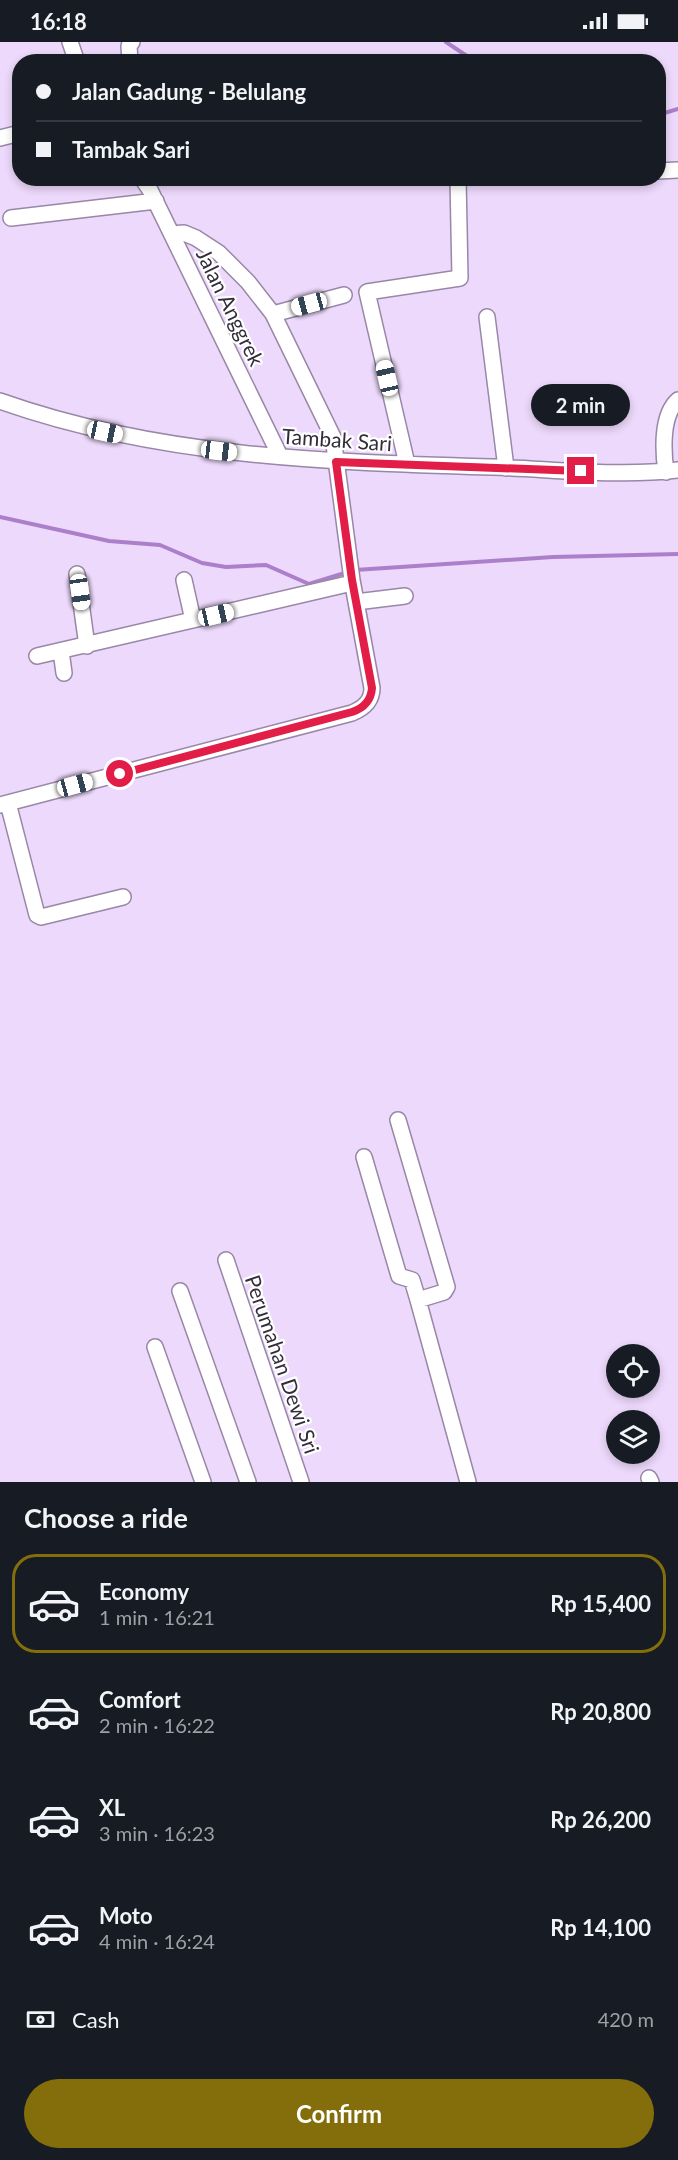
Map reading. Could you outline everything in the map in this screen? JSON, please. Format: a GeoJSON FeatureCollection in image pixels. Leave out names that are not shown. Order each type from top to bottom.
{"type":"FeatureCollection","features":[{"type":"Feature","properties":{"kind":"street","name":"Jalan Anggrek"},"geometry":{"type":"LineString","coordinates":[[147,186],[280,456]]}},
{"type":"Feature","properties":{"kind":"street"},"geometry":{"type":"LineString","coordinates":[[407,464],[367,292],[460,278],[458,186]]}},
{"type":"Feature","properties":{"kind":"street"},"geometry":{"type":"LineString","coordinates":[[11,218],[156,201]]}},
{"type":"Feature","properties":{"kind":"street"},"geometry":{"type":"LineString","coordinates":[[123,897],[40,917],[37,915],[4,804],[359,710],[370,699],[372,688],[352,581],[333,437],[273,314],[248,282],[219,253],[196,238],[184,233],[171,234]]}},
{"type":"Feature","properties":{"kind":"street"},"geometry":{"type":"LineString","coordinates":[[273,314],[344,295]]}},
{"type":"Feature","properties":{"kind":"street"},"geometry":{"type":"LineString","coordinates":[[487,317],[506,468]]}},
{"type":"Feature","properties":{"kind":"street"},"geometry":{"type":"LineString","coordinates":[[672,471],[666,431],[671,410],[678,400]]}},
{"type":"Feature","properties":{"kind":"street","name":"Tambak Sari"},"geometry":{"type":"LineString","coordinates":[[0,401],[105,432],[146,441],[234,453],[336,462],[672,471]]}},
{"type":"Feature","properties":{"kind":"street"},"geometry":{"type":"LineString","coordinates":[[77,574],[87,646]]}},
{"type":"Feature","properties":{"kind":"street"},"geometry":{"type":"LineString","coordinates":[[184,580],[193,620]]}},
{"type":"Feature","properties":{"kind":"street"},"geometry":{"type":"LineString","coordinates":[[37,656],[87,646],[352,581]]}},
{"type":"Feature","properties":{"kind":"street"},"geometry":{"type":"LineString","coordinates":[[356,602],[405,596]]}},
{"type":"Feature","properties":{"kind":"street"},"geometry":{"type":"LineString","coordinates":[[61,651],[64,674]]}},
{"type":"Feature","properties":{"kind":"street"},"geometry":{"type":"LineString","coordinates":[[398,1120],[447,1287],[444,1292],[418,1300]]}},
{"type":"Feature","properties":{"kind":"street"},"geometry":{"type":"LineString","coordinates":[[364,1156],[399,1276],[412,1280],[468,1482]]}},
{"type":"Feature","properties":{"kind":"street","name":"Perumahan Dewi Sri"},"geometry":{"type":"LineString","coordinates":[[226,1260],[301,1482]]}},
{"type":"Feature","properties":{"kind":"street"},"geometry":{"type":"LineString","coordinates":[[180,1291],[248,1482]]}},
{"type":"Feature","properties":{"kind":"street"},"geometry":{"type":"LineString","coordinates":[[154,1347],[203,1482]]}},
{"type":"Feature","properties":{"kind":"waterway"},"geometry":{"type":"LineString","coordinates":[[446,42],[464,54]]}},
{"type":"Feature","properties":{"kind":"waterway"},"geometry":{"type":"LineString","coordinates":[[666,113],[678,109]]}},
{"type":"Feature","properties":{"kind":"waterway"},"geometry":{"type":"LineString","coordinates":[[0,517],[109,541],[160,545],[202,563],[226,567],[266,565],[309,584],[348,572]]}},
{"type":"Feature","properties":{"kind":"waterway"},"geometry":{"type":"LineString","coordinates":[[355,570],[553,557],[678,554]]}},
{"type":"Feature","properties":{"kind":"route"},"geometry":{"type":"LineString","coordinates":[[120,774],[359,710],[370,699],[372,688],[352,580],[336,462],[581,471]]}}]}
